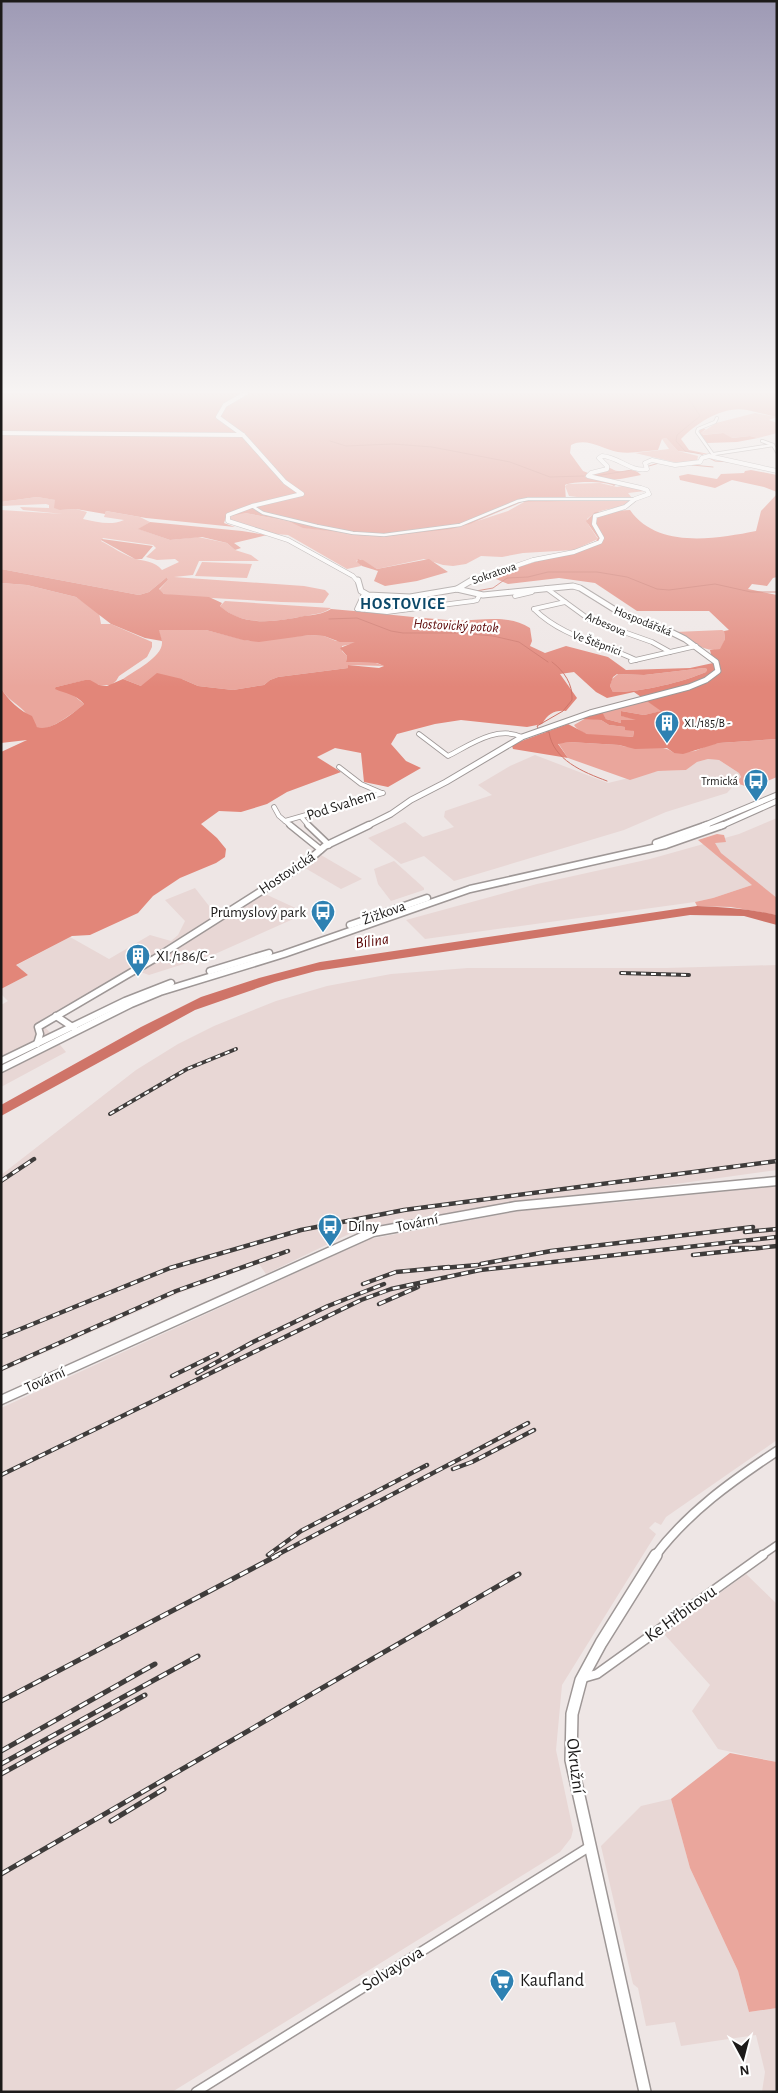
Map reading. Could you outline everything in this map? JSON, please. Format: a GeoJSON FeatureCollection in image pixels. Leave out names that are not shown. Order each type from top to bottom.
{"type":"FeatureCollection","features":[{"type":"Feature","properties":{"kind":"street"},"geometry":{"type":"LineString","coordinates":[[299,491],[302,494],[295,497],[252,506],[228,515],[228,521],[282,538],[353,576],[358,580],[361,591],[366,594],[363,596],[357,609],[379,612],[394,611],[473,601],[480,594]]}},
{"type":"Feature","properties":{"kind":"street"},"geometry":{"type":"LineString","coordinates":[[252,506],[264,513],[317,526],[353,533],[384,535],[460,525],[518,501],[635,499],[647,496],[649,492],[645,491]]}},
{"type":"Feature","properties":{"kind":"street","name":"Sokratova"},"geometry":{"type":"LineString","coordinates":[[457,589],[476,578],[533,560],[574,552],[595,545],[602,538],[594,524],[595,516],[625,507],[635,499]]}},
{"type":"Feature","properties":{"kind":"street","name":"Hospodářská"},"geometry":{"type":"LineString","coordinates":[[366,594],[410,597],[457,589],[480,594],[566,586],[580,588],[625,616],[669,631],[696,646],[716,662],[718,667],[715,675],[706,680],[680,689],[590,713],[522,737]]}},
{"type":"Feature","properties":{"kind":"street"},"geometry":{"type":"LineString","coordinates":[[515,596],[545,589]]}},
{"type":"Feature","properties":{"kind":"street","name":"Arbesova"},"geometry":{"type":"LineString","coordinates":[[545,589],[590,620],[652,642],[670,652]]}},
{"type":"Feature","properties":{"kind":"street","name":"Ve Štěpnici"},"geometry":{"type":"LineString","coordinates":[[565,602],[534,609],[570,634],[621,652],[636,660]]}},
{"type":"Feature","properties":{"kind":"street"},"geometry":{"type":"LineString","coordinates":[[631,661],[696,646]]}},
{"type":"Feature","properties":{"kind":"street"},"geometry":{"type":"LineString","coordinates":[[419,734],[448,756],[490,735],[512,732],[522,737]]}},
{"type":"Feature","properties":{"kind":"street","name":"Hostovická"},"geometry":{"type":"LineString","coordinates":[[37,1044],[40,1034],[38,1027],[154,959],[304,864],[329,845],[391,814],[411,800],[446,782],[522,737]]}},
{"type":"Feature","properties":{"kind":"street","name":"Pod Svahem"},"geometry":{"type":"LineString","coordinates":[[284,821],[302,818],[383,793],[361,784],[339,767]]}},
{"type":"Feature","properties":{"kind":"street","name":"Žižkova"},"geometry":{"type":"LineString","coordinates":[[1,1061],[72,1026],[157,988],[281,950],[441,893],[498,877],[648,846],[683,834],[777,795]]}},
{"type":"Feature","properties":{"kind":"street","name":"Žižkova"},"geometry":{"type":"LineString","coordinates":[[1,1069],[131,1004],[160,992],[307,946],[445,897],[494,882],[652,849],[689,838],[777,801]]}},
{"type":"Feature","properties":{"kind":"street","name":"Pod Svahem"},"geometry":{"type":"LineString","coordinates":[[274,807],[284,821],[321,850]]}},
{"type":"Feature","properties":{"kind":"street"},"geometry":{"type":"LineString","coordinates":[[302,818],[329,845]]}},
{"type":"Feature","properties":{"kind":"street"},"geometry":{"type":"LineString","coordinates":[[56,1016],[79,1031]]}},
{"type":"Feature","properties":{"kind":"street","name":"Tovární"},"geometry":{"type":"LineString","coordinates":[[1,1400],[373,1232],[516,1206],[777,1181]]}},
{"type":"Feature","properties":{"kind":"street","name":"Okružní"},"geometry":{"type":"LineString","coordinates":[[645,2092],[571,1760],[570,1741],[575,1698],[582,1678],[655,1556],[681,1525],[720,1491],[777,1451]]}},
{"type":"Feature","properties":{"kind":"street","name":"Ke Hřbitovu"},"geometry":{"type":"LineString","coordinates":[[582,1678],[597,1674],[777,1545]]}},
{"type":"Feature","properties":{"kind":"street","name":"Solvayova"},"geometry":{"type":"LineString","coordinates":[[196,2092],[589,1847]]}},
{"type":"Feature","properties":{"kind":"shaded area"},"geometry":{"type":"Polygon","coordinates":[[[1,491],[565,491],[566,501],[522,502],[470,524],[451,529],[389,536],[303,528],[288,521],[245,513],[226,517],[224,523],[235,527],[146,518],[106,511],[105,514],[76,509],[60,510],[54,508],[55,500],[37,497],[1,502],[1,491]]]}},
{"type":"Feature","properties":{"kind":"shaded area"},"geometry":{"type":"Polygon","coordinates":[[[567,491],[645,491],[628,493],[632,498],[569,496],[567,491]]]}},
{"type":"Feature","properties":{"kind":"shaded area"},"geometry":{"type":"Polygon","coordinates":[[[777,494],[777,577],[773,578],[767,586],[752,584],[748,589],[777,595],[777,739],[719,743],[683,754],[674,753],[667,748],[635,749],[619,745],[569,742],[558,744],[568,758],[513,749],[512,746],[516,743],[568,724],[587,734],[633,737],[634,731],[625,730],[625,727],[609,725],[601,720],[582,719],[584,716],[602,712],[606,719],[621,723],[621,720],[636,720],[621,716],[621,711],[644,715],[661,711],[634,692],[607,698],[596,692],[574,672],[560,674],[577,698],[566,711],[552,713],[542,724],[527,727],[461,720],[435,724],[397,734],[391,744],[406,761],[421,768],[388,787],[364,782],[361,753],[335,748],[317,757],[341,772],[287,792],[267,804],[241,812],[219,811],[201,824],[226,849],[225,857],[216,863],[180,878],[153,896],[138,913],[90,935],[72,936],[16,965],[28,975],[1,989],[1,752],[27,740],[1,743],[1,688],[15,705],[32,716],[37,727],[42,728],[62,721],[84,704],[74,696],[55,689],[56,687],[85,680],[107,686],[123,679],[141,686],[157,673],[182,679],[198,686],[233,690],[264,685],[278,677],[348,668],[348,665],[379,668],[384,666],[377,663],[346,662],[347,656],[340,648],[355,642],[340,642],[324,636],[310,635],[259,642],[243,640],[206,630],[159,630],[162,641],[145,638],[111,624],[76,597],[27,585],[1,583],[1,569],[139,595],[149,592],[167,577],[168,580],[159,589],[164,594],[209,597],[222,603],[220,606],[229,613],[249,620],[282,620],[314,615],[331,609],[458,621],[510,620],[530,628],[532,641],[530,646],[545,653],[566,646],[608,657],[626,670],[690,668],[713,663],[710,650],[720,649],[725,639],[724,631],[729,630],[709,611],[637,611],[595,583],[559,578],[508,584],[489,576],[574,550],[596,541],[598,538],[586,521],[595,512],[630,510],[655,531],[671,536],[706,538],[756,531],[761,511],[777,494]],[[707,669],[644,675],[617,674],[613,677],[610,686],[613,692],[647,689],[706,672],[707,669]]]}},
{"type":"Feature","properties":{"kind":"shaded area"},"geometry":{"type":"Polygon","coordinates":[[[37,497],[56,500],[60,510],[76,509],[87,512],[83,519],[104,523],[124,520],[104,517],[106,511],[140,517],[150,522],[139,529],[170,540],[198,537],[227,543],[235,550],[251,555],[259,561],[199,561],[193,575],[174,577],[304,586],[325,590],[329,594],[323,603],[177,596],[164,594],[159,590],[168,580],[167,577],[149,592],[139,595],[1,569],[1,510],[63,514],[23,510],[20,507],[49,508],[49,505],[46,504],[1,506],[1,502],[37,497]],[[103,538],[101,541],[133,558],[152,563],[162,570],[179,562],[175,559],[157,560],[146,557],[156,548],[153,545],[103,538]]]}},
{"type":"Feature","properties":{"kind":"shaded area"},"geometry":{"type":"Polygon","coordinates":[[[569,500],[629,501],[620,506],[598,512],[587,519],[588,524],[598,539],[574,550],[523,553],[502,557],[481,556],[466,564],[453,566],[424,559],[377,569],[360,559],[356,561],[361,566],[347,569],[288,535],[274,534],[227,519],[236,513],[245,513],[288,521],[307,528],[389,536],[459,527],[508,511],[524,502],[569,500]]]}},
{"type":"Feature","properties":{"kind":"shaded area"},"geometry":{"type":"Polygon","coordinates":[[[150,522],[267,535],[234,543],[241,548],[235,550],[227,543],[202,537],[170,540],[138,529],[150,522]]]}},
{"type":"Feature","properties":{"kind":"shaded area"},"geometry":{"type":"Polygon","coordinates":[[[102,539],[153,546],[142,559],[135,559],[102,539]]]}},
{"type":"Feature","properties":{"kind":"shaded area"},"geometry":{"type":"Polygon","coordinates":[[[358,559],[377,569],[429,559],[448,572],[417,581],[385,586],[374,581],[378,571],[362,566],[357,562],[358,559]]]}},
{"type":"Feature","properties":{"kind":"shaded area"},"geometry":{"type":"Polygon","coordinates":[[[202,562],[252,564],[247,578],[195,576],[202,562]]]}},
{"type":"Feature","properties":{"kind":"shaded area"},"geometry":{"type":"Polygon","coordinates":[[[1,583],[27,585],[76,597],[99,613],[101,624],[111,624],[152,642],[152,647],[147,657],[119,676],[111,685],[99,685],[86,680],[56,687],[72,694],[84,704],[54,725],[48,728],[38,728],[23,710],[8,698],[1,688],[1,583]]]}},
{"type":"Feature","properties":{"kind":"shaded area"},"geometry":{"type":"Polygon","coordinates":[[[225,601],[331,608],[315,614],[284,620],[261,621],[239,618],[229,613],[220,606],[225,601]]]}},
{"type":"Feature","properties":{"kind":"shaded area"},"geometry":{"type":"Polygon","coordinates":[[[159,630],[206,630],[249,641],[310,635],[324,636],[336,641],[354,641],[356,643],[342,646],[342,651],[347,656],[346,662],[376,663],[384,666],[348,665],[348,668],[278,677],[264,685],[233,690],[198,686],[182,679],[141,686],[123,679],[158,653],[162,642],[159,630]]]}},
{"type":"Feature","properties":{"kind":"shaded area"},"geometry":{"type":"Polygon","coordinates":[[[724,631],[725,639],[721,649],[715,650],[703,648],[675,632],[724,631]]]}},
{"type":"Feature","properties":{"kind":"shaded area"},"geometry":{"type":"Polygon","coordinates":[[[707,669],[706,672],[696,676],[647,689],[613,692],[610,686],[612,679],[618,674],[644,675],[707,669]]]}},
{"type":"Feature","properties":{"kind":"shaded area"},"geometry":{"type":"Polygon","coordinates":[[[645,699],[662,711],[644,715],[621,711],[622,716],[640,720],[621,720],[621,723],[606,719],[601,712],[645,699]]]}},
{"type":"Feature","properties":{"kind":"shaded area"},"geometry":{"type":"Polygon","coordinates":[[[586,718],[601,720],[609,725],[625,727],[634,731],[633,737],[601,737],[585,733],[574,725],[586,718]]]}},
{"type":"Feature","properties":{"kind":"shaded area"},"geometry":{"type":"Polygon","coordinates":[[[777,739],[777,777],[753,787],[736,783],[741,777],[739,773],[719,760],[708,759],[697,762],[686,770],[658,771],[630,780],[568,758],[558,743],[655,747],[674,753],[695,751],[719,743],[777,739]]]}},
{"type":"Feature","properties":{"kind":"shaded area"},"geometry":{"type":"Polygon","coordinates":[[[535,755],[608,783],[658,771],[686,770],[697,762],[708,759],[719,760],[739,773],[741,777],[727,793],[666,812],[624,830],[454,881],[424,856],[401,864],[368,838],[405,822],[423,837],[454,827],[444,817],[445,811],[492,795],[478,785],[510,766],[535,755]]]}},
{"type":"Feature","properties":{"kind":"shaded area"},"geometry":{"type":"Polygon","coordinates":[[[777,818],[777,898],[758,883],[695,902],[425,939],[406,920],[537,884],[650,859],[739,834],[777,818]]]}},
{"type":"Feature","properties":{"kind":"shaded area"},"geometry":{"type":"Polygon","coordinates":[[[717,834],[724,835],[726,842],[715,843],[721,853],[777,898],[777,915],[731,907],[697,906],[695,902],[752,885],[698,840],[717,834]]]}},
{"type":"Feature","properties":{"kind":"shaded area"},"geometry":{"type":"Polygon","coordinates":[[[321,855],[362,879],[341,889],[305,868],[321,855]]]}},
{"type":"Feature","properties":{"kind":"shaded area"},"geometry":{"type":"Polygon","coordinates":[[[394,861],[424,890],[391,901],[378,884],[374,869],[394,861]]]}},
{"type":"Feature","properties":{"kind":"shaded area"},"geometry":{"type":"Polygon","coordinates":[[[195,888],[220,920],[263,893],[302,911],[300,916],[215,954],[149,975],[132,969],[40,1021],[66,1052],[1,1087],[1,1005],[8,1001],[1,994],[1,989],[28,975],[15,966],[70,937],[109,959],[150,935],[171,941],[178,935],[185,921],[165,900],[195,888]]]}},
{"type":"Feature","properties":{"kind":"shaded area"},"geometry":{"type":"Polygon","coordinates":[[[697,906],[757,911],[777,915],[777,925],[744,916],[690,915],[316,971],[275,982],[195,1010],[1,1116],[1,1105],[141,1027],[201,997],[259,978],[320,962],[697,906]]]}},
{"type":"Feature","properties":{"kind":"shaded area"},"geometry":{"type":"Polygon","coordinates":[[[777,965],[777,1170],[380,1225],[349,1234],[266,1274],[259,1264],[182,1292],[1,1372],[1,1175],[136,1070],[178,1044],[214,1026],[276,1001],[327,986],[391,974],[468,968],[666,968],[777,965]]]}},
{"type":"Feature","properties":{"kind":"shaded area"},"geometry":{"type":"Polygon","coordinates":[[[777,1186],[777,1440],[666,1517],[661,1525],[655,1522],[649,1528],[656,1534],[562,1685],[556,1750],[573,1830],[571,1838],[560,1852],[172,2092],[1,2092],[1,1408],[370,1239],[535,1208],[622,1202],[777,1186]]]}},
{"type":"Feature","properties":{"kind":"shaded area"},"geometry":{"type":"Polygon","coordinates":[[[746,1574],[777,1604],[777,1762],[718,1749],[692,1711],[710,1685],[664,1634],[746,1574]]]}},
{"type":"Feature","properties":{"kind":"shaded area"},"geometry":{"type":"Polygon","coordinates":[[[730,1753],[777,1762],[777,2008],[749,2012],[738,1971],[690,1868],[671,1799],[730,1753]]]}},
{"type":"Feature","properties":{"kind":"shaded area"},"geometry":{"type":"Polygon","coordinates":[[[671,1799],[690,1868],[738,1971],[749,2012],[777,2008],[777,2092],[762,2092],[765,2072],[756,2035],[681,2046],[675,2022],[646,2026],[638,1988],[633,1984],[601,1846],[641,1806],[671,1799]]]}},
{"type":"Feature","properties":{"kind":"waterway"},"geometry":{"type":"LineString","coordinates":[[476,591],[493,588],[507,578],[528,577],[548,572],[597,572],[627,577],[657,589],[669,590],[715,584],[751,592],[777,592]]}},
{"type":"Feature","properties":{"kind":"waterway","name":"Hostovický potok"},"geometry":{"type":"LineString","coordinates":[[329,619],[357,618],[391,631],[403,633],[459,633],[493,636],[519,642],[548,662]]}},
{"type":"Feature","properties":{"kind":"waterway","name":"Hostovický potok"},"geometry":{"type":"LineString","coordinates":[[539,730],[537,726],[563,711],[572,700],[567,678],[552,662]]}},
{"type":"Feature","properties":{"kind":"waterway","name":"Hostovický potok"},"geometry":{"type":"LineString","coordinates":[[543,731],[549,732],[556,750],[570,764],[607,781]]}},
{"type":"Feature","properties":{"kind":"railway"},"geometry":{"type":"LineString","coordinates":[[621,973],[689,975]]}},
{"type":"Feature","properties":{"kind":"railway"},"geometry":{"type":"LineString","coordinates":[[110,1114],[187,1069],[236,1049]]}},
{"type":"Feature","properties":{"kind":"railway"},"geometry":{"type":"LineString","coordinates":[[1,1181],[34,1159]]}},
{"type":"Feature","properties":{"kind":"railway"},"geometry":{"type":"LineString","coordinates":[[1,1337],[170,1268],[301,1230],[404,1210],[777,1161]]}},
{"type":"Feature","properties":{"kind":"railway"},"geometry":{"type":"LineString","coordinates":[[481,1264],[551,1251],[753,1227]]}},
{"type":"Feature","properties":{"kind":"railway"},"geometry":{"type":"LineString","coordinates":[[745,1232],[777,1229]]}},
{"type":"Feature","properties":{"kind":"railway"},"geometry":{"type":"LineString","coordinates":[[1,1475],[361,1300],[391,1289],[480,1270],[777,1237]]}},
{"type":"Feature","properties":{"kind":"railway"},"geometry":{"type":"LineString","coordinates":[[693,1255],[777,1246]]}},
{"type":"Feature","properties":{"kind":"railway"},"geometry":{"type":"LineString","coordinates":[[731,1248],[758,1248]]}},
{"type":"Feature","properties":{"kind":"railway"},"geometry":{"type":"LineString","coordinates":[[1,1369],[176,1291],[288,1251]]}},
{"type":"Feature","properties":{"kind":"railway"},"geometry":{"type":"LineString","coordinates":[[443,1268],[478,1265]]}},
{"type":"Feature","properties":{"kind":"railway"},"geometry":{"type":"LineString","coordinates":[[363,1284],[396,1272],[449,1267]]}},
{"type":"Feature","properties":{"kind":"railway"},"geometry":{"type":"LineString","coordinates":[[197,1373],[253,1342],[328,1306],[384,1284]]}},
{"type":"Feature","properties":{"kind":"railway"},"geometry":{"type":"LineString","coordinates":[[379,1304],[418,1287]]}},
{"type":"Feature","properties":{"kind":"railway"},"geometry":{"type":"LineString","coordinates":[[172,1376],[217,1354]]}},
{"type":"Feature","properties":{"kind":"railway"},"geometry":{"type":"LineString","coordinates":[[275,1556],[528,1423]]}},
{"type":"Feature","properties":{"kind":"railway"},"geometry":{"type":"LineString","coordinates":[[453,1469],[472,1462],[534,1430]]}},
{"type":"Feature","properties":{"kind":"railway"},"geometry":{"type":"LineString","coordinates":[[268,1555],[301,1531],[427,1465]]}},
{"type":"Feature","properties":{"kind":"railway"},"geometry":{"type":"LineString","coordinates":[[1,1701],[278,1555]]}},
{"type":"Feature","properties":{"kind":"railway"},"geometry":{"type":"LineString","coordinates":[[1,1874],[519,1574]]}},
{"type":"Feature","properties":{"kind":"railway"},"geometry":{"type":"LineString","coordinates":[[1,1764],[198,1656]]}},
{"type":"Feature","properties":{"kind":"railway"},"geometry":{"type":"LineString","coordinates":[[1,1751],[155,1664]]}},
{"type":"Feature","properties":{"kind":"railway"},"geometry":{"type":"LineString","coordinates":[[1,1774],[145,1695]]}},
{"type":"Feature","properties":{"kind":"railway"},"geometry":{"type":"LineString","coordinates":[[111,1821],[164,1789]]}},
{"type":"Feature","properties":{"kind":"place","name":"XI./185/B -"},"geometry":{"type":"Point","coordinates":[667,744]}},
{"type":"Feature","properties":{"kind":"place","name":"Trmická"},"geometry":{"type":"Point","coordinates":[756,802]}},
{"type":"Feature","properties":{"kind":"place","name":"Průmyslový park"},"geometry":{"type":"Point","coordinates":[323,933]}},
{"type":"Feature","properties":{"kind":"place","name":"XI./186/C -"},"geometry":{"type":"Point","coordinates":[138,977]}},
{"type":"Feature","properties":{"kind":"place","name":"Dílny"},"geometry":{"type":"Point","coordinates":[330,1247]}},
{"type":"Feature","properties":{"kind":"place","name":"Kaufland"},"geometry":{"type":"Point","coordinates":[502,2002]}},
{"type":"Feature","properties":{"kind":"district","name":"HOSTOVICE"},"geometry":{"type":"Point","coordinates":[403,604]}},
{"type":"Feature","properties":{"kind":"water label","name":"Bílina"},"geometry":{"type":"Point","coordinates":[372,941]}}]}
